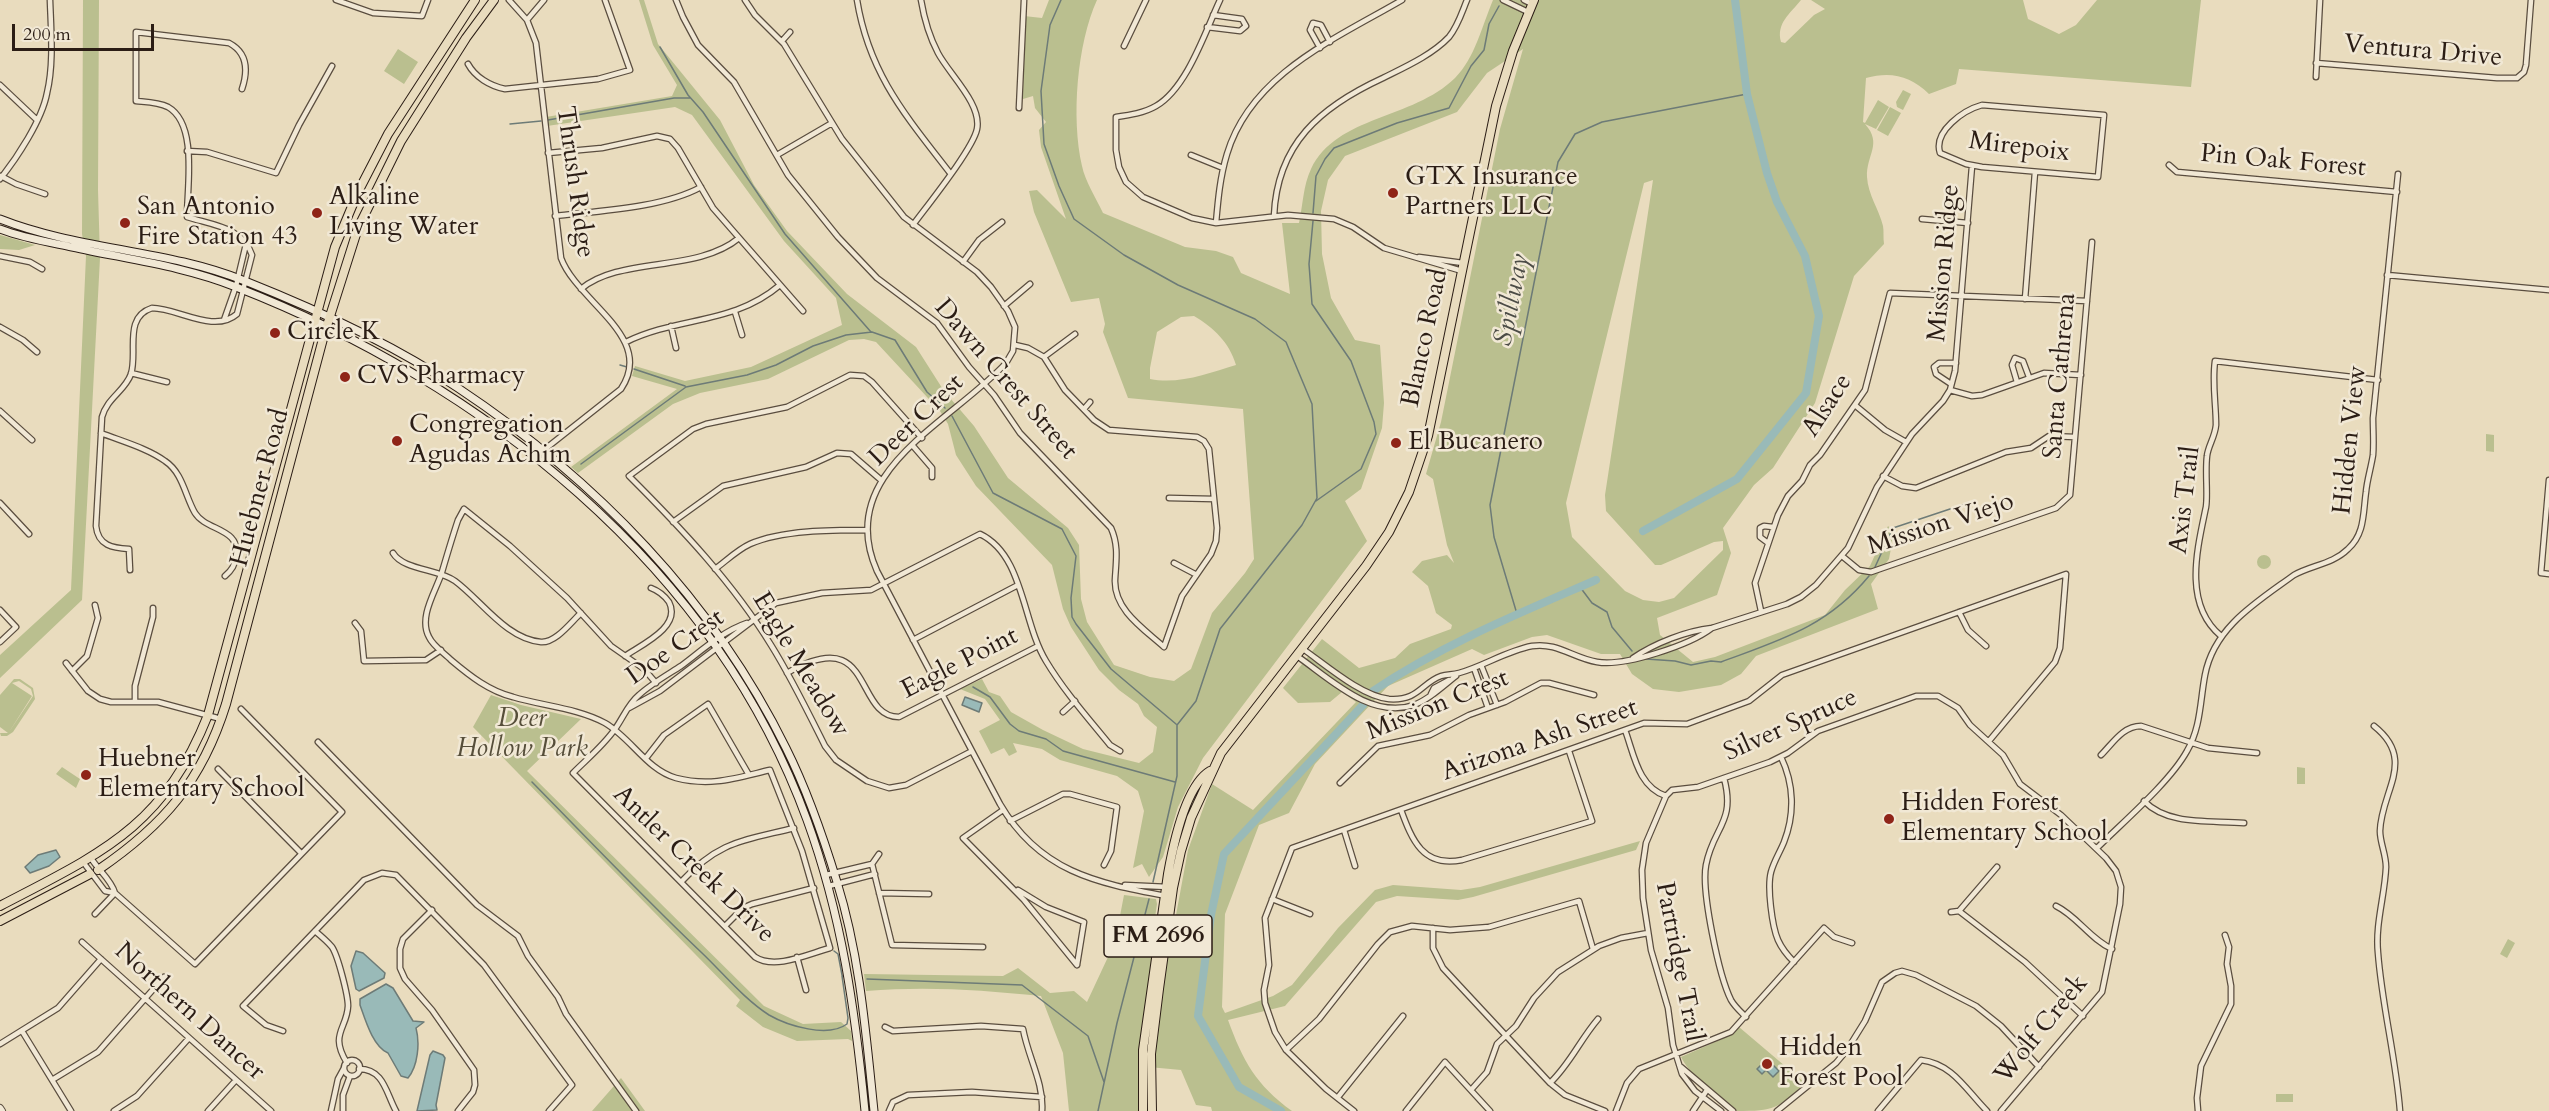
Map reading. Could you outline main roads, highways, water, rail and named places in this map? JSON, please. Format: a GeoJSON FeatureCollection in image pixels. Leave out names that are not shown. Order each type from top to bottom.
{"type":"FeatureCollection","features":[{"type":"Feature","properties":{"kind":"main road","name":"Huebner Road"},"geometry":{"type":"LineString","coordinates":[[0,906],[91,858],[134,826],[165,793],[192,753],[208,715],[314,316],[335,247],[363,183],[388,134],[475,0]]}},
{"type":"Feature","properties":{"kind":"main road","name":"Huebner Road"},"geometry":{"type":"LineString","coordinates":[[0,921],[98,870],[118,857],[146,834],[176,802],[205,760],[221,719],[326,326],[358,228],[375,190],[426,100],[494,0]]}},
{"type":"Feature","properties":{"kind":"main road","name":"Blanco Road"},"geometry":{"type":"LineString","coordinates":[[1143,1111],[1169,892],[1184,840],[1210,771],[1229,742],[1366,566],[1389,532],[1409,492],[1428,436],[1496,106],[1513,51],[1533,2]]}},
{"type":"Feature","properties":{"kind":"main road"},"geometry":{"type":"LineString","coordinates":[[363,183],[375,190]]}},
{"type":"Feature","properties":{"kind":"main road"},"geometry":{"type":"LineString","coordinates":[[0,219],[34,230],[191,263],[246,281],[407,368],[538,453],[625,537],[676,594],[715,646],[777,751],[806,817],[826,875],[843,944],[854,1008],[865,1111]]}},
{"type":"Feature","properties":{"kind":"main road"},"geometry":{"type":"LineString","coordinates":[[0,229],[31,238],[188,272],[236,286],[314,316],[329,318],[412,360],[458,387],[631,530],[683,588],[723,640],[786,747],[801,780],[838,884],[851,939],[863,1008],[874,1111]]}},
{"type":"Feature","properties":{"kind":"main road"},"geometry":{"type":"LineString","coordinates":[[407,368],[412,360]]}},
{"type":"Feature","properties":{"kind":"main road"},"geometry":{"type":"LineString","coordinates":[[281,439],[295,444]]}},
{"type":"Feature","properties":{"kind":"main road"},"geometry":{"type":"LineString","coordinates":[[234,615],[247,618]]}},
{"type":"Feature","properties":{"kind":"main road"},"geometry":{"type":"LineString","coordinates":[[854,1008],[863,1008]]}},
{"type":"Feature","properties":{"kind":"main road","name":"Blanco Road"},"geometry":{"type":"LineString","coordinates":[[1147,1079],[1152,1111]]}},
{"type":"Feature","properties":{"kind":"water"},"geometry":{"type":"Polygon","coordinates":[[[965,697],[982,703],[979,712],[962,705],[965,697]]]}},
{"type":"Feature","properties":{"kind":"water"},"geometry":{"type":"Polygon","coordinates":[[[56,850],[60,857],[49,866],[30,873],[25,867],[38,855],[56,850]]]}},
{"type":"Feature","properties":{"kind":"water"},"geometry":{"type":"Polygon","coordinates":[[[356,951],[363,953],[385,973],[384,978],[359,991],[356,989],[351,966],[356,951]]]}},
{"type":"Feature","properties":{"kind":"water"},"geometry":{"type":"Polygon","coordinates":[[[386,984],[393,988],[413,1021],[424,1022],[416,1028],[417,1054],[408,1078],[401,1076],[388,1053],[374,1039],[360,1005],[360,999],[386,984]]]}},
{"type":"Feature","properties":{"kind":"water"},"geometry":{"type":"Polygon","coordinates":[[[433,1051],[445,1058],[437,1110],[417,1111],[430,1055],[433,1051]]]}},
{"type":"Feature","properties":{"kind":"water","name":"Hidden Forest Pool"},"geometry":{"type":"Polygon","coordinates":[[[1767,1059],[1779,1071],[1773,1077],[1766,1070],[1762,1074],[1757,1069],[1767,1059]]]}},
{"type":"Feature","properties":{"kind":"waterway"},"geometry":{"type":"LineString","coordinates":[[1061,0],[1050,25],[1041,91],[1044,144],[1074,219],[1124,255],[1178,285],[1255,319],[1286,342],[1312,404],[1317,498],[1302,525],[1220,629],[1196,701],[1177,725],[1177,776],[1153,882]]}},
{"type":"Feature","properties":{"kind":"waterway"},"geometry":{"type":"LineString","coordinates":[[1643,531],[1737,479],[1806,393],[1819,316],[1805,256],[1777,202],[1767,173],[1747,94],[1735,0]]}},
{"type":"Feature","properties":{"kind":"waterway"},"geometry":{"type":"LineString","coordinates":[[1313,213],[1316,176],[1334,148],[1397,123],[1449,108],[1471,66],[1484,50],[1489,24],[1499,6]]}},
{"type":"Feature","properties":{"kind":"waterway"},"geometry":{"type":"LineString","coordinates":[[660,47],[688,95],[703,112],[785,234],[871,332]]}},
{"type":"Feature","properties":{"kind":"waterway","name":"Spillway"},"geometry":{"type":"LineString","coordinates":[[1517,614],[1494,537],[1490,505],[1558,162],[1575,134],[1602,122],[1747,94]]}},
{"type":"Feature","properties":{"kind":"waterway"},"geometry":{"type":"LineString","coordinates":[[548,120],[674,98],[690,98]]}},
{"type":"Feature","properties":{"kind":"waterway"},"geometry":{"type":"LineString","coordinates":[[510,124],[541,121]]}},
{"type":"Feature","properties":{"kind":"waterway"},"geometry":{"type":"LineString","coordinates":[[1313,221],[1309,264],[1312,304],[1351,361],[1374,422],[1376,434],[1361,469],[1316,501]]}},
{"type":"Feature","properties":{"kind":"waterway"},"geometry":{"type":"LineString","coordinates":[[581,464],[686,387],[747,375],[776,365],[813,346],[846,335],[872,332],[895,340],[927,392],[945,408]]}},
{"type":"Feature","properties":{"kind":"waterway"},"geometry":{"type":"LineString","coordinates":[[620,365],[627,367]]}},
{"type":"Feature","properties":{"kind":"waterway"},"geometry":{"type":"LineString","coordinates":[[634,369],[685,386]]}},
{"type":"Feature","properties":{"kind":"waterway"},"geometry":{"type":"LineString","coordinates":[[952,416],[993,493],[1062,529],[1076,556],[1071,598],[1072,617],[1076,624],[1111,669],[1176,724]]}},
{"type":"Feature","properties":{"kind":"waterway"},"geometry":{"type":"LineString","coordinates":[[1875,567],[1893,528],[1971,502]]}},
{"type":"Feature","properties":{"kind":"waterway"},"geometry":{"type":"LineString","coordinates":[[1646,659],[1675,661],[1691,665],[1711,661],[1721,662],[1783,639],[1836,608],[1869,576]]}},
{"type":"Feature","properties":{"kind":"waterway"},"geometry":{"type":"LineString","coordinates":[[1373,691],[1454,644],[1596,580]]}},
{"type":"Feature","properties":{"kind":"waterway"},"geometry":{"type":"LineString","coordinates":[[1580,587],[1592,603],[1607,612],[1612,627],[1632,651]]}},
{"type":"Feature","properties":{"kind":"waterway"},"geometry":{"type":"LineString","coordinates":[[973,687],[990,697],[1010,724],[1019,731],[1046,739],[1063,751],[1175,782]]}},
{"type":"Feature","properties":{"kind":"waterway"},"geometry":{"type":"LineString","coordinates":[[1281,1111],[1239,1087],[1198,1016],[1211,915],[1224,854],[1363,705]]}},
{"type":"Feature","properties":{"kind":"waterway"},"geometry":{"type":"LineString","coordinates":[[532,782],[734,986],[769,1015],[808,1029],[829,1030],[847,1024],[842,976],[844,976]]}},
{"type":"Feature","properties":{"kind":"waterway"},"geometry":{"type":"LineString","coordinates":[[1098,1111],[1117,1023],[1149,899]]}},
{"type":"Feature","properties":{"kind":"waterway"},"geometry":{"type":"LineString","coordinates":[[834,951],[838,954],[842,975]]}},
{"type":"Feature","properties":{"kind":"waterway"},"geometry":{"type":"LineString","coordinates":[[867,979],[1022,985],[1088,1036],[1104,1082]]}},
{"type":"Feature","properties":{"kind":"place","name":"GTX Insurance Partners LLC"},"geometry":{"type":"Point","coordinates":[1393,193]}},
{"type":"Feature","properties":{"kind":"place","name":"Alkaline Living Water"},"geometry":{"type":"Point","coordinates":[317,213]}},
{"type":"Feature","properties":{"kind":"place","name":"San Antonio Fire Station 43"},"geometry":{"type":"Point","coordinates":[125,223]}},
{"type":"Feature","properties":{"kind":"place","name":"Circle K"},"geometry":{"type":"Point","coordinates":[275,333]}},
{"type":"Feature","properties":{"kind":"place","name":"CVS Pharmacy"},"geometry":{"type":"Point","coordinates":[345,377]}},
{"type":"Feature","properties":{"kind":"place","name":"Congregation Agudas Achim"},"geometry":{"type":"Point","coordinates":[397,441]}},
{"type":"Feature","properties":{"kind":"place","name":"El Bucanero"},"geometry":{"type":"Point","coordinates":[1396,443]}},
{"type":"Feature","properties":{"kind":"place","name":"Huebner Elementary School"},"geometry":{"type":"Point","coordinates":[86,775]}},
{"type":"Feature","properties":{"kind":"place","name":"Hidden Forest Elementary School"},"geometry":{"type":"Point","coordinates":[1889,819]}},
{"type":"Feature","properties":{"kind":"place","name":"Hidden Forest Pool"},"geometry":{"type":"Point","coordinates":[1767,1064]}},
{"type":"Feature","properties":{"kind":"park label","name":"Deer Hollow Park"},"geometry":{"type":"Point","coordinates":[522,735]}}]}
